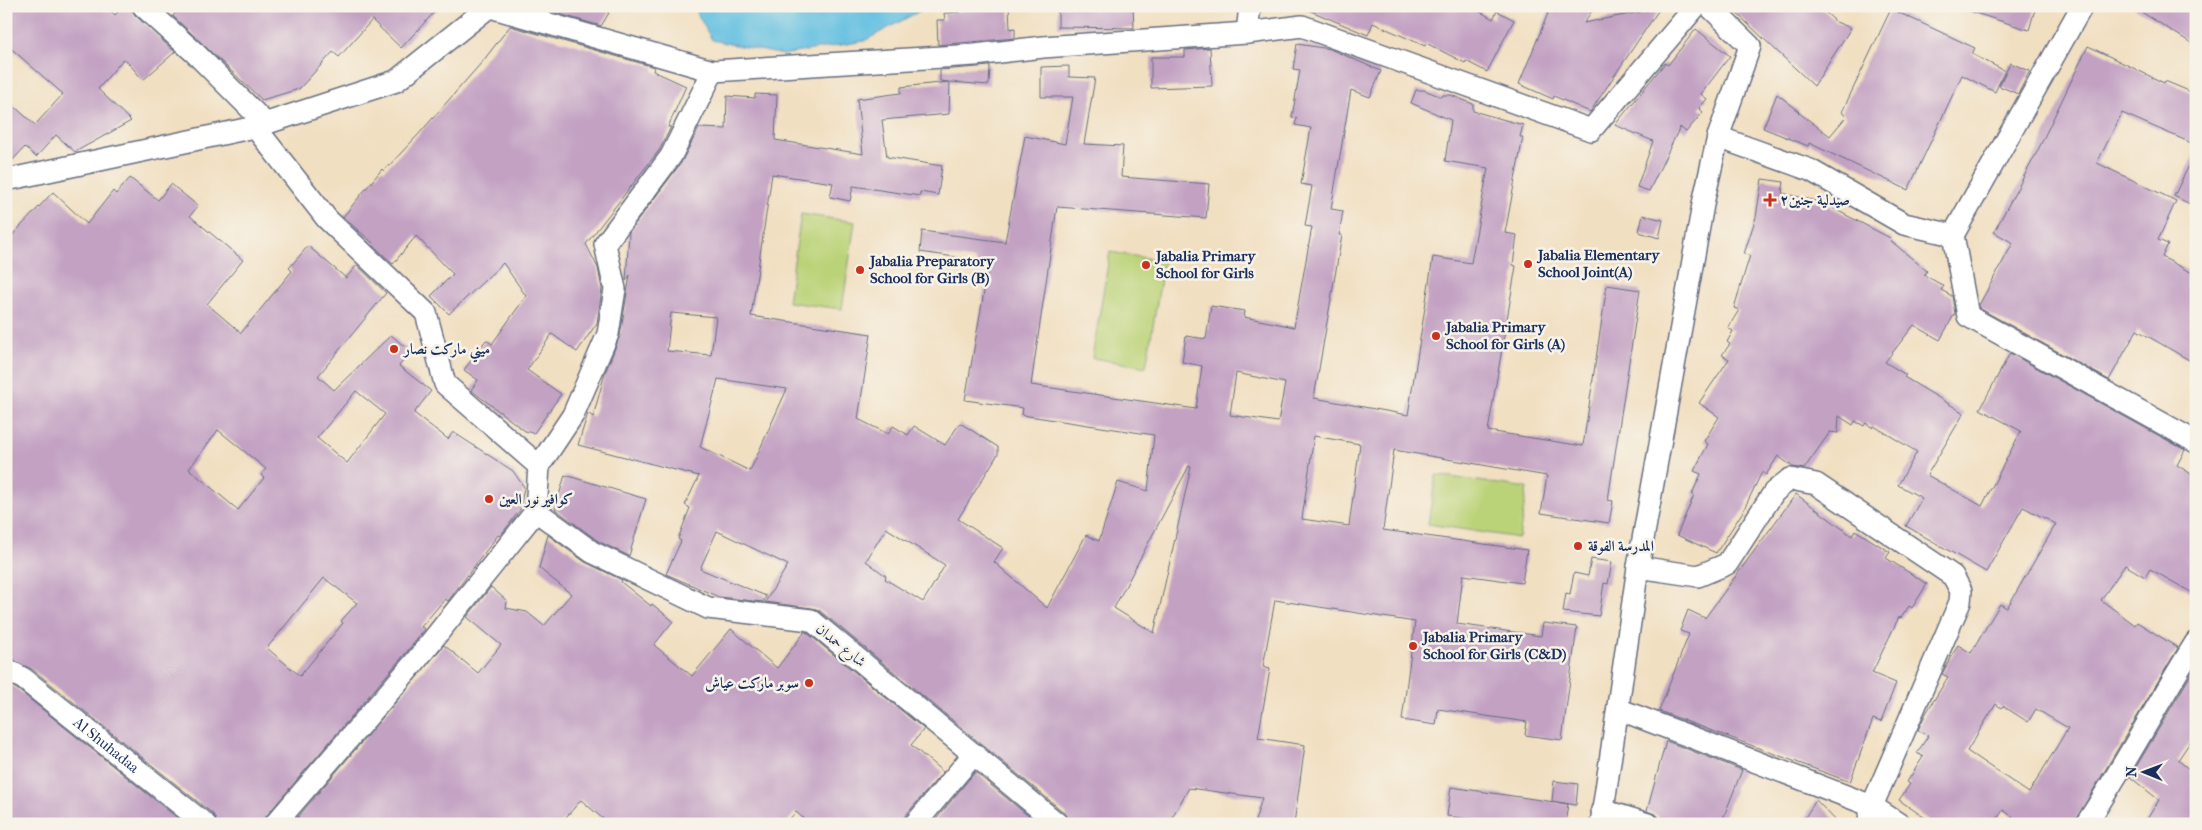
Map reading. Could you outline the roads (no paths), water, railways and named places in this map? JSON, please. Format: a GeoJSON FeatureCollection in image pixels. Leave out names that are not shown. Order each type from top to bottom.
{"type":"FeatureCollection","features":[{"type":"Feature","properties":{"kind":"street"},"geometry":{"type":"LineString","coordinates":[[143,6],[195,53],[260,126],[326,219],[426,313],[445,384],[539,466]]}},
{"type":"Feature","properties":{"kind":"street"},"geometry":{"type":"LineString","coordinates":[[6,180],[260,126],[396,81],[490,6],[712,71],[975,55],[1043,47],[1247,33],[1302,26],[1591,130],[1696,6]]}},
{"type":"Feature","properties":{"kind":"street"},"geometry":{"type":"LineString","coordinates":[[1247,33],[1250,6]]}},
{"type":"Feature","properties":{"kind":"street"},"geometry":{"type":"LineString","coordinates":[[1648,824],[1602,817],[1638,567],[1704,199],[1718,137],[1750,46],[1709,6]]}},
{"type":"Feature","properties":{"kind":"street"},"geometry":{"type":"LineString","coordinates":[[2082,6],[1952,235],[1968,316],[2196,442]]}},
{"type":"Feature","properties":{"kind":"street"},"geometry":{"type":"LineString","coordinates":[[275,824],[414,663],[536,511],[539,466],[573,414],[608,334],[615,289],[605,244],[671,156],[712,71]]}},
{"type":"Feature","properties":{"kind":"street"},"geometry":{"type":"LineString","coordinates":[[1718,137],[1810,170],[1904,224],[1952,235]]}},
{"type":"Feature","properties":{"kind":"street"},"geometry":{"type":"LineString","coordinates":[[1638,567],[1698,576],[1728,564],[1774,492],[1790,479],[1816,484],[1953,576],[1961,591],[1960,602],[1870,815]]}},
{"type":"Feature","properties":{"kind":"street","name":"شارع حمدان"},"geometry":{"type":"LineString","coordinates":[[536,511],[592,552],[708,608],[811,620],[1058,824]]}},
{"type":"Feature","properties":{"kind":"street"},"geometry":{"type":"LineString","coordinates":[[2086,824],[2115,780],[2171,681],[2196,642]]}},
{"type":"Feature","properties":{"kind":"street","name":"Al Shuhadaa"},"geometry":{"type":"LineString","coordinates":[[6,670],[24,679],[205,824]]}},
{"type":"Feature","properties":{"kind":"street"},"geometry":{"type":"LineString","coordinates":[[1618,710],[1870,815],[1899,824]]}},
{"type":"Feature","properties":{"kind":"street"},"geometry":{"type":"LineString","coordinates":[[915,824],[974,754]]}},
{"type":"Feature","properties":{"kind":"water"},"geometry":{"type":"Polygon","coordinates":[[[693,6],[929,6],[864,41],[783,55],[712,40],[693,6]]]}},
{"type":"Feature","properties":{"kind":"place","name":"صيدلية جنين٢"},"geometry":{"type":"Point","coordinates":[1770,200]}},
{"type":"Feature","properties":{"kind":"place","name":"Jabalia Elementary School Joint(A)"},"geometry":{"type":"Point","coordinates":[1528,264]}},
{"type":"Feature","properties":{"kind":"place","name":"Jabalia Primary School for Girls"},"geometry":{"type":"Point","coordinates":[1146,265]}},
{"type":"Feature","properties":{"kind":"place","name":"Jabalia Preparatory School for Girls (B)"},"geometry":{"type":"Point","coordinates":[860,270]}},
{"type":"Feature","properties":{"kind":"place","name":"Jabalia Primary School for Girls (A)"},"geometry":{"type":"Point","coordinates":[1436,336]}},
{"type":"Feature","properties":{"kind":"place","name":"ميني ماركت نصار"},"geometry":{"type":"Point","coordinates":[394,349]}},
{"type":"Feature","properties":{"kind":"place","name":"كوافير نور العين"},"geometry":{"type":"Point","coordinates":[489,499]}},
{"type":"Feature","properties":{"kind":"place","name":"المدرسة الفوقة"},"geometry":{"type":"Point","coordinates":[1578,546]}},
{"type":"Feature","properties":{"kind":"place","name":"Jabalia Primary School for Girls (C&D)"},"geometry":{"type":"Point","coordinates":[1413,646]}},
{"type":"Feature","properties":{"kind":"place","name":"سوبر ماركت عياش"},"geometry":{"type":"Point","coordinates":[809,683]}}]}
